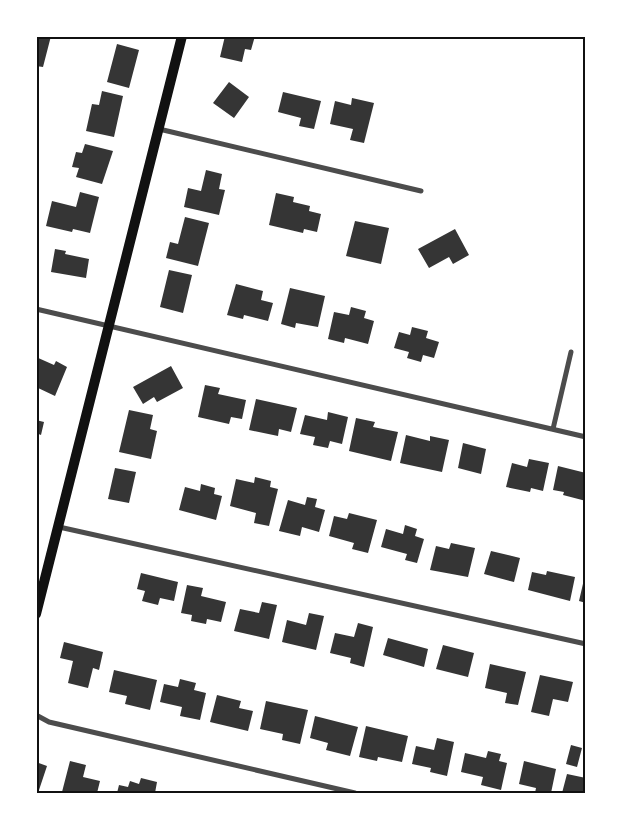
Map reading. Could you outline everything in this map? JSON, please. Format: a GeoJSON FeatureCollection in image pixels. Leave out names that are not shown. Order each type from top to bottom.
{"type":"FeatureCollection","features":[{"type":"Feature","properties":{"kind":"main road"},"geometry":{"type":"LineString","coordinates":[[36,614],[182,36]]}},
{"type":"Feature","properties":{"kind":"street"},"geometry":{"type":"LineString","coordinates":[[159,129],[420,191]]}},
{"type":"Feature","properties":{"kind":"street"},"geometry":{"type":"LineString","coordinates":[[36,309],[586,437]]}},
{"type":"Feature","properties":{"kind":"street"},"geometry":{"type":"LineString","coordinates":[[553,429],[571,352]]}},
{"type":"Feature","properties":{"kind":"street"},"geometry":{"type":"LineString","coordinates":[[59,527],[586,644]]}},
{"type":"Feature","properties":{"kind":"street"},"geometry":{"type":"LineString","coordinates":[[36,715],[49,722],[355,793]]}},
{"type":"Feature","properties":{"kind":"building"},"geometry":{"type":"Polygon","coordinates":[[[36,36],[51,36],[43,67],[36,66],[36,36]]]}},
{"type":"Feature","properties":{"kind":"building"},"geometry":{"type":"Polygon","coordinates":[[[225,36],[255,36],[251,50],[245,49],[242,62],[220,57],[225,36]]]}},
{"type":"Feature","properties":{"kind":"building"},"geometry":{"type":"Polygon","coordinates":[[[117,44],[139,50],[129,88],[107,82],[117,44]]]}},
{"type":"Feature","properties":{"kind":"building"},"geometry":{"type":"Polygon","coordinates":[[[229,82],[249,97],[234,118],[213,103],[229,82]]]}},
{"type":"Feature","properties":{"kind":"building"},"geometry":{"type":"Polygon","coordinates":[[[102,91],[123,96],[114,137],[86,131],[92,104],[99,105],[102,91]]]}},
{"type":"Feature","properties":{"kind":"building"},"geometry":{"type":"Polygon","coordinates":[[[283,92],[321,101],[314,129],[299,126],[301,118],[278,112],[283,92]]]}},
{"type":"Feature","properties":{"kind":"building"},"geometry":{"type":"Polygon","coordinates":[[[352,98],[374,103],[364,143],[350,140],[353,129],[330,124],[335,101],[351,105],[352,98]]]}},
{"type":"Feature","properties":{"kind":"building"},"geometry":{"type":"Polygon","coordinates":[[[85,144],[113,151],[102,184],[76,177],[79,168],[72,167],[76,152],[82,153],[85,144]]]}},
{"type":"Feature","properties":{"kind":"building"},"geometry":{"type":"Polygon","coordinates":[[[206,170],[222,174],[219,189],[225,190],[219,215],[184,207],[188,188],[201,191],[206,170]]]}},
{"type":"Feature","properties":{"kind":"building"},"geometry":{"type":"Polygon","coordinates":[[[80,192],[99,197],[90,233],[73,229],[72,232],[46,226],[52,201],[76,207],[80,192]]]}},
{"type":"Feature","properties":{"kind":"building"},"geometry":{"type":"Polygon","coordinates":[[[276,193],[294,197],[293,202],[310,206],[309,211],[321,214],[317,232],[304,229],[303,233],[269,225],[276,193]]]}},
{"type":"Feature","properties":{"kind":"building"},"geometry":{"type":"Polygon","coordinates":[[[185,217],[209,223],[198,266],[166,258],[170,242],[178,244],[185,217]]]}},
{"type":"Feature","properties":{"kind":"building"},"geometry":{"type":"Polygon","coordinates":[[[355,221],[389,228],[381,264],[346,256],[355,221]]]}},
{"type":"Feature","properties":{"kind":"building"},"geometry":{"type":"Polygon","coordinates":[[[455,229],[469,255],[453,264],[449,257],[429,268],[418,249],[455,229]]]}},
{"type":"Feature","properties":{"kind":"building"},"geometry":{"type":"Polygon","coordinates":[[[55,249],[66,251],[65,254],[89,259],[86,278],[51,272],[55,249]]]}},
{"type":"Feature","properties":{"kind":"building"},"geometry":{"type":"Polygon","coordinates":[[[169,270],[192,275],[183,313],[160,307],[169,270]]]}},
{"type":"Feature","properties":{"kind":"building"},"geometry":{"type":"Polygon","coordinates":[[[236,284],[263,291],[261,300],[273,303],[268,321],[244,315],[243,319],[227,315],[236,284]]]}},
{"type":"Feature","properties":{"kind":"building"},"geometry":{"type":"Polygon","coordinates":[[[290,288],[325,296],[318,327],[296,323],[295,328],[281,324],[290,288]]]}},
{"type":"Feature","properties":{"kind":"building"},"geometry":{"type":"Polygon","coordinates":[[[351,307],[366,311],[364,318],[374,321],[368,344],[345,338],[344,343],[328,339],[334,312],[349,315],[351,307]]]}},
{"type":"Feature","properties":{"kind":"building"},"geometry":{"type":"Polygon","coordinates":[[[412,327],[428,331],[426,338],[439,342],[434,358],[423,355],[421,362],[407,358],[409,352],[394,348],[399,332],[410,335],[412,327]]]}},
{"type":"Feature","properties":{"kind":"building"},"geometry":{"type":"Polygon","coordinates":[[[36,357],[54,365],[56,361],[67,367],[55,396],[36,387],[36,357]]]}},
{"type":"Feature","properties":{"kind":"building"},"geometry":{"type":"Polygon","coordinates":[[[171,366],[183,388],[157,402],[154,397],[143,404],[133,387],[171,366]]]}},
{"type":"Feature","properties":{"kind":"building"},"geometry":{"type":"Polygon","coordinates":[[[205,385],[220,388],[218,394],[246,400],[242,419],[231,417],[229,424],[198,417],[205,385]]]}},
{"type":"Feature","properties":{"kind":"building"},"geometry":{"type":"Polygon","coordinates":[[[256,399],[297,408],[291,432],[279,429],[278,436],[249,430],[256,399]]]}},
{"type":"Feature","properties":{"kind":"building"},"geometry":{"type":"Polygon","coordinates":[[[129,410],[153,415],[150,429],[157,431],[151,459],[119,452],[129,410]]]}},
{"type":"Feature","properties":{"kind":"building"},"geometry":{"type":"Polygon","coordinates":[[[328,412],[348,417],[342,444],[330,441],[328,448],[313,445],[315,437],[300,434],[305,415],[327,420],[328,412]]]}},
{"type":"Feature","properties":{"kind":"building"},"geometry":{"type":"Polygon","coordinates":[[[356,418],[375,422],[373,427],[398,432],[391,461],[349,451],[356,418]]]}},
{"type":"Feature","properties":{"kind":"building"},"geometry":{"type":"Polygon","coordinates":[[[36,420],[44,422],[41,435],[36,433],[36,420]]]}},
{"type":"Feature","properties":{"kind":"building"},"geometry":{"type":"Polygon","coordinates":[[[406,435],[430,441],[430,436],[449,440],[442,472],[400,463],[406,435]]]}},
{"type":"Feature","properties":{"kind":"building"},"geometry":{"type":"Polygon","coordinates":[[[463,443],[486,449],[481,474],[458,468],[463,443]]]}},
{"type":"Feature","properties":{"kind":"building"},"geometry":{"type":"Polygon","coordinates":[[[529,459],[549,463],[543,491],[531,488],[530,492],[506,487],[512,463],[527,467],[529,459]]]}},
{"type":"Feature","properties":{"kind":"building"},"geometry":{"type":"Polygon","coordinates":[[[558,466],[586,473],[586,501],[563,495],[564,492],[553,490],[558,466]]]}},
{"type":"Feature","properties":{"kind":"building"},"geometry":{"type":"Polygon","coordinates":[[[115,468],[136,472],[129,503],[108,499],[115,468]]]}},
{"type":"Feature","properties":{"kind":"building"},"geometry":{"type":"Polygon","coordinates":[[[255,477],[271,481],[270,487],[278,489],[269,526],[254,523],[256,513],[230,506],[236,479],[254,483],[255,477]]]}},
{"type":"Feature","properties":{"kind":"building"},"geometry":{"type":"Polygon","coordinates":[[[201,484],[215,488],[214,494],[222,496],[216,520],[179,510],[185,487],[200,491],[201,484]]]}},
{"type":"Feature","properties":{"kind":"building"},"geometry":{"type":"Polygon","coordinates":[[[307,497],[317,499],[315,507],[325,510],[319,532],[302,527],[300,536],[279,531],[288,500],[305,505],[307,497]]]}},
{"type":"Feature","properties":{"kind":"building"},"geometry":{"type":"Polygon","coordinates":[[[349,513],[377,520],[368,553],[352,549],[354,543],[329,536],[334,516],[347,519],[349,513]]]}},
{"type":"Feature","properties":{"kind":"building"},"geometry":{"type":"Polygon","coordinates":[[[405,525],[417,529],[415,536],[424,539],[417,563],[405,560],[407,554],[381,547],[386,529],[403,534],[405,525]]]}},
{"type":"Feature","properties":{"kind":"building"},"geometry":{"type":"Polygon","coordinates":[[[451,543],[475,548],[468,577],[430,570],[436,546],[449,549],[451,543]]]}},
{"type":"Feature","properties":{"kind":"building"},"geometry":{"type":"Polygon","coordinates":[[[491,551],[520,558],[514,582],[484,574],[491,551]]]}},
{"type":"Feature","properties":{"kind":"building"},"geometry":{"type":"Polygon","coordinates":[[[547,571],[575,577],[570,601],[528,590],[532,572],[546,575],[547,571]]]}},
{"type":"Feature","properties":{"kind":"building"},"geometry":{"type":"Polygon","coordinates":[[[141,573],[178,582],[174,601],[160,598],[158,605],[142,601],[145,591],[137,589],[141,573]]]}},
{"type":"Feature","properties":{"kind":"building"},"geometry":{"type":"Polygon","coordinates":[[[586,575],[586,603],[579,601],[586,575]]]}},
{"type":"Feature","properties":{"kind":"building"},"geometry":{"type":"Polygon","coordinates":[[[187,585],[203,588],[201,596],[226,602],[221,622],[207,619],[206,624],[191,621],[192,615],[181,613],[187,585]]]}},
{"type":"Feature","properties":{"kind":"building"},"geometry":{"type":"Polygon","coordinates":[[[262,602],[277,605],[269,639],[234,631],[240,609],[259,613],[262,602]]]}},
{"type":"Feature","properties":{"kind":"building"},"geometry":{"type":"Polygon","coordinates":[[[309,613],[324,616],[316,650],[282,642],[287,620],[306,625],[309,613]]]}},
{"type":"Feature","properties":{"kind":"building"},"geometry":{"type":"Polygon","coordinates":[[[358,623],[373,627],[364,667],[350,663],[351,658],[330,653],[335,633],[354,637],[358,623]]]}},
{"type":"Feature","properties":{"kind":"building"},"geometry":{"type":"Polygon","coordinates":[[[388,638],[428,649],[424,667],[383,655],[388,638]]]}},
{"type":"Feature","properties":{"kind":"building"},"geometry":{"type":"Polygon","coordinates":[[[64,642],[103,652],[99,670],[93,668],[88,688],[68,683],[73,661],[60,658],[64,642]]]}},
{"type":"Feature","properties":{"kind":"building"},"geometry":{"type":"Polygon","coordinates":[[[443,645],[474,653],[468,677],[436,669],[443,645]]]}},
{"type":"Feature","properties":{"kind":"building"},"geometry":{"type":"Polygon","coordinates":[[[490,664],[526,672],[518,705],[505,703],[507,693],[485,688],[490,664]]]}},
{"type":"Feature","properties":{"kind":"building"},"geometry":{"type":"Polygon","coordinates":[[[114,670],[157,680],[150,710],[125,704],[127,696],[109,692],[114,670]]]}},
{"type":"Feature","properties":{"kind":"building"},"geometry":{"type":"Polygon","coordinates":[[[540,675],[573,682],[568,702],[553,699],[549,716],[531,712],[540,675]]]}},
{"type":"Feature","properties":{"kind":"building"},"geometry":{"type":"Polygon","coordinates":[[[180,679],[196,683],[194,690],[206,693],[200,720],[180,716],[182,707],[160,702],[164,684],[178,687],[180,679]]]}},
{"type":"Feature","properties":{"kind":"building"},"geometry":{"type":"Polygon","coordinates":[[[217,695],[241,701],[239,708],[253,711],[248,731],[210,722],[217,695]]]}},
{"type":"Feature","properties":{"kind":"building"},"geometry":{"type":"Polygon","coordinates":[[[266,701],[308,710],[300,744],[282,740],[283,734],[260,729],[266,701]]]}},
{"type":"Feature","properties":{"kind":"building"},"geometry":{"type":"Polygon","coordinates":[[[315,716],[358,727],[350,756],[326,750],[328,743],[310,738],[315,716]]]}},
{"type":"Feature","properties":{"kind":"building"},"geometry":{"type":"Polygon","coordinates":[[[366,726],[408,736],[402,762],[378,757],[377,761],[359,757],[366,726]]]}},
{"type":"Feature","properties":{"kind":"building"},"geometry":{"type":"Polygon","coordinates":[[[437,738],[454,742],[447,776],[430,772],[431,768],[412,764],[416,746],[434,750],[437,738]]]}},
{"type":"Feature","properties":{"kind":"building"},"geometry":{"type":"Polygon","coordinates":[[[571,745],[582,748],[577,767],[566,764],[571,745]]]}},
{"type":"Feature","properties":{"kind":"building"},"geometry":{"type":"Polygon","coordinates":[[[488,751],[501,754],[499,761],[507,763],[501,790],[481,785],[483,777],[461,772],[465,753],[486,758],[488,751]]]}},
{"type":"Feature","properties":{"kind":"building"},"geometry":{"type":"Polygon","coordinates":[[[70,761],[86,765],[83,777],[100,781],[97,793],[62,792],[70,761]]]}},
{"type":"Feature","properties":{"kind":"building"},"geometry":{"type":"Polygon","coordinates":[[[524,761],[556,769],[551,793],[535,793],[536,788],[519,784],[524,761]]]}},
{"type":"Feature","properties":{"kind":"building"},"geometry":{"type":"Polygon","coordinates":[[[36,762],[47,766],[38,793],[36,793],[36,762]]]}},
{"type":"Feature","properties":{"kind":"building"},"geometry":{"type":"Polygon","coordinates":[[[567,774],[586,778],[586,793],[562,793],[567,774]]]}},
{"type":"Feature","properties":{"kind":"building"},"geometry":{"type":"Polygon","coordinates":[[[141,778],[157,782],[155,793],[117,793],[119,785],[128,787],[130,781],[139,784],[141,778]]]}}]}
